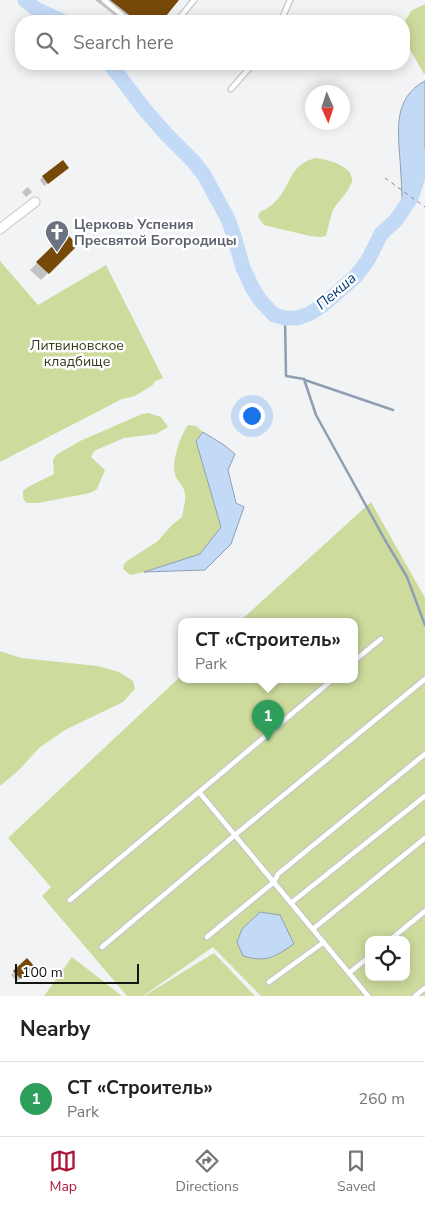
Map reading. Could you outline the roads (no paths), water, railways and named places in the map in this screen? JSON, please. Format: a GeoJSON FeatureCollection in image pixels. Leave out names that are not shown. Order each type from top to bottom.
{"type":"FeatureCollection","features":[{"type":"Feature","properties":{"kind":"street"},"geometry":{"type":"LineString","coordinates":[[0,229],[35,202]]}},
{"type":"Feature","properties":{"kind":"lane"},"geometry":{"type":"LineString","coordinates":[[104,0],[122,15]]}},
{"type":"Feature","properties":{"kind":"lane"},"geometry":{"type":"LineString","coordinates":[[182,15],[194,0]]}},
{"type":"Feature","properties":{"kind":"lane"},"geometry":{"type":"LineString","coordinates":[[284,15],[290,0]]}},
{"type":"Feature","properties":{"kind":"lane"},"geometry":{"type":"LineString","coordinates":[[231,89],[248,70]]}},
{"type":"Feature","properties":{"kind":"lane"},"geometry":{"type":"LineString","coordinates":[[358,658],[381,639]]}},
{"type":"Feature","properties":{"kind":"lane"},"geometry":{"type":"LineString","coordinates":[[102,947],[235,835],[425,680]]}},
{"type":"Feature","properties":{"kind":"lane"},"geometry":{"type":"LineString","coordinates":[[70,900],[328,683]]}},
{"type":"Feature","properties":{"kind":"lane"},"geometry":{"type":"LineString","coordinates":[[207,937],[274,882],[278,874],[425,754]]}},
{"type":"Feature","properties":{"kind":"lane"},"geometry":{"type":"LineString","coordinates":[[199,792],[368,996]]}},
{"type":"Feature","properties":{"kind":"lane"},"geometry":{"type":"LineString","coordinates":[[291,903],[425,796]]}},
{"type":"Feature","properties":{"kind":"lane"},"geometry":{"type":"LineString","coordinates":[[313,929],[425,838]]}},
{"type":"Feature","properties":{"kind":"lane"},"geometry":{"type":"LineString","coordinates":[[395,936],[425,911]]}},
{"type":"Feature","properties":{"kind":"lane"},"geometry":{"type":"LineString","coordinates":[[269,982],[324,942]]}},
{"type":"Feature","properties":{"kind":"lane"},"geometry":{"type":"LineString","coordinates":[[349,973],[365,960]]}},
{"type":"Feature","properties":{"kind":"lane"},"geometry":{"type":"LineString","coordinates":[[415,996],[425,988]]}},
{"type":"Feature","properties":{"kind":"water"},"geometry":{"type":"Polygon","coordinates":[[[425,81],[425,170],[415,174],[415,184],[419,196],[407,214],[398,210],[402,203],[400,116],[407,96],[425,81]]]}},
{"type":"Feature","properties":{"kind":"water"},"geometry":{"type":"Polygon","coordinates":[[[203,432],[235,454],[228,470],[236,503],[244,507],[231,544],[205,570],[144,572],[200,554],[221,527],[196,441],[203,432]]]}},
{"type":"Feature","properties":{"kind":"water"},"geometry":{"type":"Polygon","coordinates":[[[260,912],[280,915],[294,944],[270,958],[258,959],[243,956],[237,942],[242,929],[260,912]]]}},
{"type":"Feature","properties":{"kind":"waterway","name":"Пекша"},"geometry":{"type":"LineString","coordinates":[[25,0],[36,9],[49,15]]}},
{"type":"Feature","properties":{"kind":"waterway","name":"Пекша"},"geometry":{"type":"LineString","coordinates":[[115,70],[145,110],[204,175],[228,219],[243,268],[253,289],[274,315],[285,318],[297,318],[309,314],[323,305],[356,276],[368,260],[381,234],[396,220],[411,198],[425,156]]}},
{"type":"Feature","properties":{"kind":"waterway"},"geometry":{"type":"LineString","coordinates":[[285,318],[286,376],[304,379],[316,415],[407,577],[425,625]]}},
{"type":"Feature","properties":{"kind":"waterway"},"geometry":{"type":"LineString","coordinates":[[305,380],[393,410]]}},
{"type":"Feature","properties":{"kind":"place","name":"Церковь Успения Пресвятой Богородицы"},"geometry":{"type":"Point","coordinates":[57,253]}},
{"type":"Feature","properties":{"kind":"place","name":"СТ «Строитель»"},"geometry":{"type":"Point","coordinates":[268,741]}},
{"type":"Feature","properties":{"kind":"park label","name":"Литвиновское кладбище"},"geometry":{"type":"Point","coordinates":[77,354]}}]}
